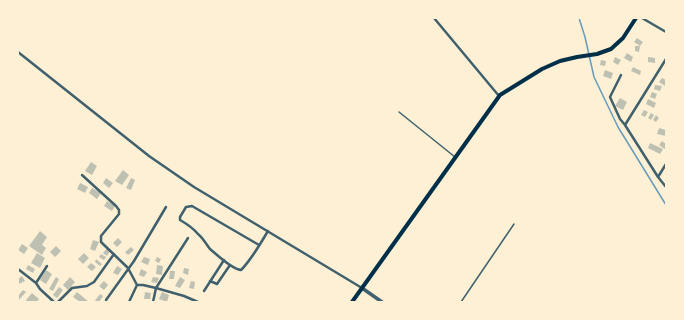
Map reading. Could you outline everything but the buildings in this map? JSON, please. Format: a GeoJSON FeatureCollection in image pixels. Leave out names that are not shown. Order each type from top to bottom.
{"type":"FeatureCollection","features":[{"type":"Feature","properties":{"kind":"main road"},"geometry":{"type":"LineString","coordinates":[[352,302],[499,97],[508,89],[542,69],[560,61],[597,54],[611,49],[623,38],[636,18]]}},
{"type":"Feature","properties":{"kind":"street"},"geometry":{"type":"LineString","coordinates":[[434,18],[499,97]]}},
{"type":"Feature","properties":{"kind":"street"},"geometry":{"type":"LineString","coordinates":[[642,18],[666,32]]}},
{"type":"Feature","properties":{"kind":"street"},"geometry":{"type":"LineString","coordinates":[[18,52],[149,156],[194,187],[362,288],[382,302]]}},
{"type":"Feature","properties":{"kind":"street"},"geometry":{"type":"LineString","coordinates":[[625,125],[666,59]]}},
{"type":"Feature","properties":{"kind":"street"},"geometry":{"type":"LineString","coordinates":[[621,75],[610,97],[614,108],[666,187]]}},
{"type":"Feature","properties":{"kind":"street"},"geometry":{"type":"LineString","coordinates":[[658,177],[666,164]]}},
{"type":"Feature","properties":{"kind":"street"},"geometry":{"type":"LineString","coordinates":[[82,176],[119,210],[119,214],[100,238],[101,242],[128,268],[137,284]]}},
{"type":"Feature","properties":{"kind":"street"},"geometry":{"type":"LineString","coordinates":[[259,245],[192,206],[188,205],[180,217],[180,220],[200,235],[210,248],[237,270],[241,270],[259,245],[268,231]]}},
{"type":"Feature","properties":{"kind":"street"},"geometry":{"type":"LineString","coordinates":[[106,300],[144,245],[166,207]]}},
{"type":"Feature","properties":{"kind":"street"},"geometry":{"type":"LineString","coordinates":[[153,302],[156,288],[188,238]]}},
{"type":"Feature","properties":{"kind":"street"},"geometry":{"type":"LineString","coordinates":[[58,302],[72,288],[87,286],[94,282],[114,254]]}},
{"type":"Feature","properties":{"kind":"street"},"geometry":{"type":"LineString","coordinates":[[204,291],[224,260]]}},
{"type":"Feature","properties":{"kind":"street"},"geometry":{"type":"LineString","coordinates":[[210,281],[217,284],[230,265]]}},
{"type":"Feature","properties":{"kind":"street"},"geometry":{"type":"LineString","coordinates":[[36,283],[47,266]]}},
{"type":"Feature","properties":{"kind":"street"},"geometry":{"type":"LineString","coordinates":[[18,269],[36,283],[40,289],[54,302]]}},
{"type":"Feature","properties":{"kind":"street"},"geometry":{"type":"LineString","coordinates":[[137,284],[184,296],[198,302]]}},
{"type":"Feature","properties":{"kind":"street"},"geometry":{"type":"LineString","coordinates":[[129,302],[137,284]]}},
{"type":"Feature","properties":{"kind":"lane"},"geometry":{"type":"LineString","coordinates":[[399,112],[455,157]]}},
{"type":"Feature","properties":{"kind":"lane"},"geometry":{"type":"LineString","coordinates":[[461,302],[514,224]]}},
{"type":"Feature","properties":{"kind":"waterway"},"geometry":{"type":"LineString","coordinates":[[579,18],[594,77],[618,127],[666,205]]}}]}
